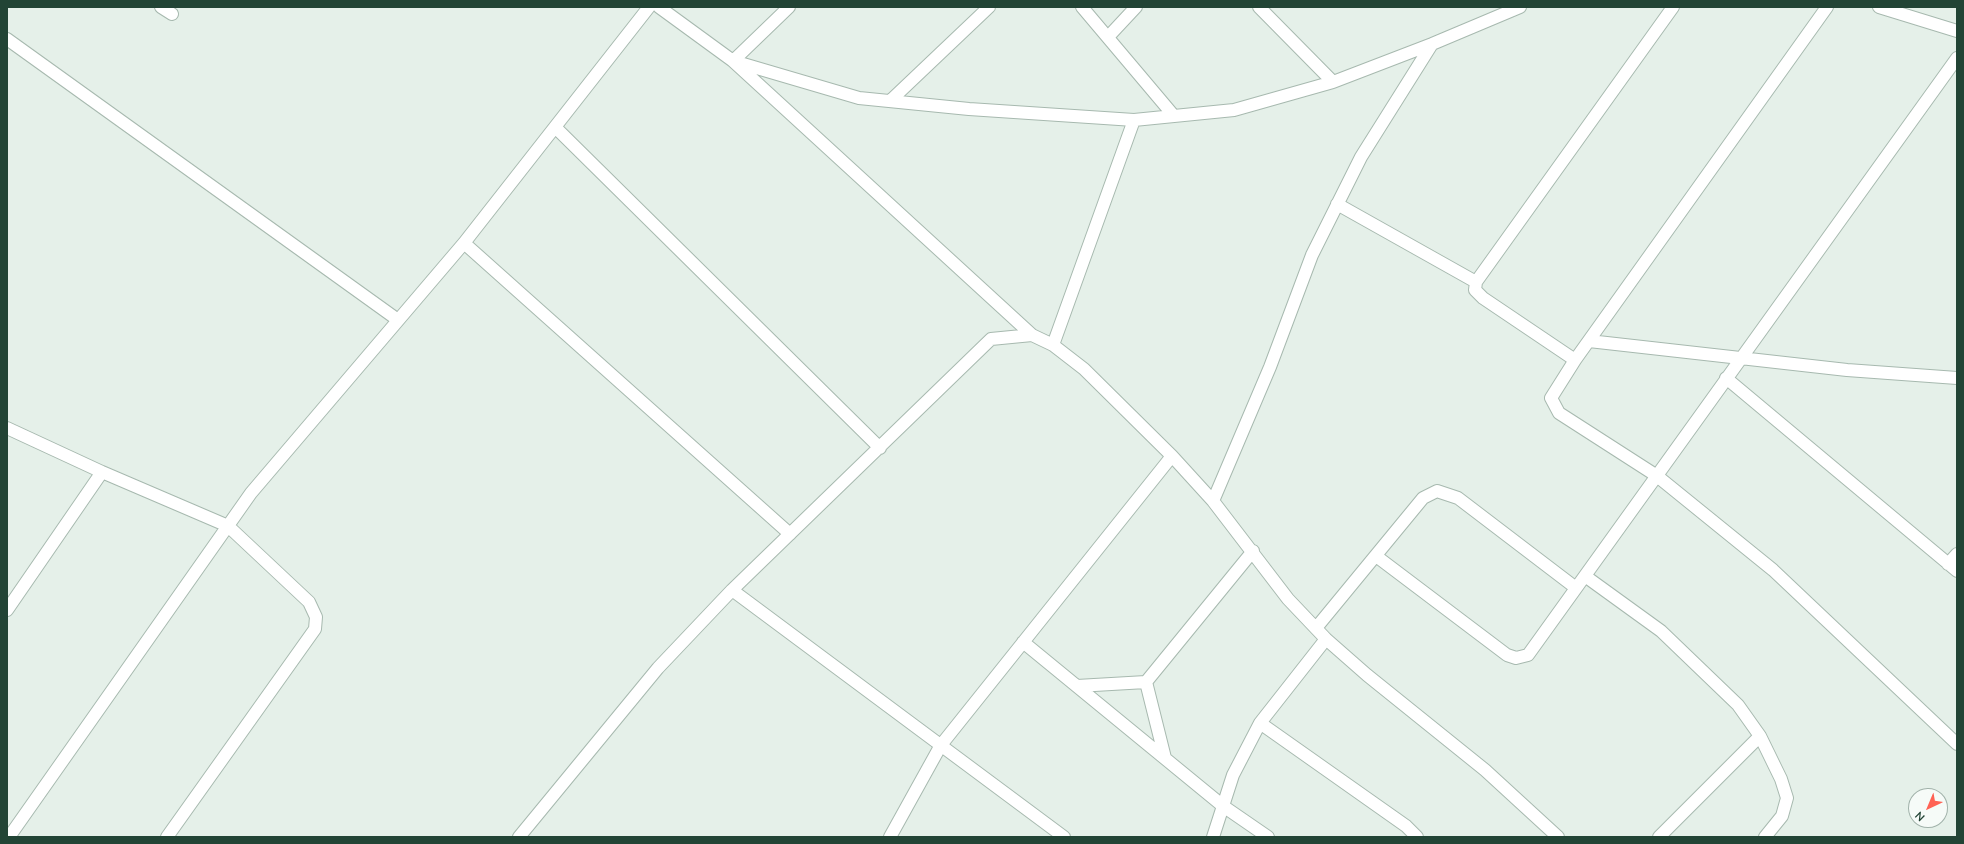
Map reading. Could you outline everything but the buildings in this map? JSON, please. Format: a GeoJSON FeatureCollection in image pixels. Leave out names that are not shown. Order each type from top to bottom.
{"type":"FeatureCollection","features":[{"type":"Feature","properties":{"kind":"street"},"geometry":{"type":"LineString","coordinates":[[161,7],[172,14]]}},
{"type":"Feature","properties":{"kind":"street"},"geometry":{"type":"LineString","coordinates":[[9,837],[252,493],[464,243],[649,7]]}},
{"type":"Feature","properties":{"kind":"street"},"geometry":{"type":"LineString","coordinates":[[659,7],[733,61],[1032,335],[1053,345],[1084,369],[1172,456],[1213,501],[1288,599],[1326,639],[1367,675],[1485,770],[1558,837]]}},
{"type":"Feature","properties":{"kind":"street"},"geometry":{"type":"LineString","coordinates":[[733,61],[789,7]]}},
{"type":"Feature","properties":{"kind":"street"},"geometry":{"type":"LineString","coordinates":[[890,101],[990,7]]}},
{"type":"Feature","properties":{"kind":"street"},"geometry":{"type":"LineString","coordinates":[[1082,7],[1174,116]]}},
{"type":"Feature","properties":{"kind":"street"},"geometry":{"type":"LineString","coordinates":[[1108,37],[1136,7]]}},
{"type":"Feature","properties":{"kind":"street"},"geometry":{"type":"LineString","coordinates":[[1259,7],[1333,82]]}},
{"type":"Feature","properties":{"kind":"street"},"geometry":{"type":"LineString","coordinates":[[733,61],[859,98],[976,109],[1134,120],[1234,110],[1333,82],[1432,44],[1520,7]]}},
{"type":"Feature","properties":{"kind":"street"},"geometry":{"type":"LineString","coordinates":[[1575,360],[1483,298],[1475,290],[1476,282],[1673,7]]}},
{"type":"Feature","properties":{"kind":"street"},"geometry":{"type":"LineString","coordinates":[[1827,7],[1575,360],[1551,398],[1560,413],[1657,476],[1773,570],[1957,744]]}},
{"type":"Feature","properties":{"kind":"street"},"geometry":{"type":"LineString","coordinates":[[1879,7],[1957,31]]}},
{"type":"Feature","properties":{"kind":"street"},"geometry":{"type":"LineString","coordinates":[[7,39],[398,320]]}},
{"type":"Feature","properties":{"kind":"street"},"geometry":{"type":"LineString","coordinates":[[1213,501],[1270,367],[1312,255],[1361,157],[1432,44]]}},
{"type":"Feature","properties":{"kind":"street"},"geometry":{"type":"LineString","coordinates":[[1376,556],[1507,655],[1516,658],[1528,655],[1957,58]]}},
{"type":"Feature","properties":{"kind":"street"},"geometry":{"type":"LineString","coordinates":[[1053,345],[1134,120]]}},
{"type":"Feature","properties":{"kind":"street"},"geometry":{"type":"LineString","coordinates":[[555,127],[880,448]]}},
{"type":"Feature","properties":{"kind":"street"},"geometry":{"type":"LineString","coordinates":[[1337,204],[1476,282]]}},
{"type":"Feature","properties":{"kind":"street"},"geometry":{"type":"LineString","coordinates":[[464,243],[790,534]]}},
{"type":"Feature","properties":{"kind":"street"},"geometry":{"type":"LineString","coordinates":[[519,837],[658,668],[732,590],[991,339],[1032,335]]}},
{"type":"Feature","properties":{"kind":"street"},"geometry":{"type":"LineString","coordinates":[[1589,341],[1847,370],[1957,378]]}},
{"type":"Feature","properties":{"kind":"street"},"geometry":{"type":"LineString","coordinates":[[1726,378],[1953,567],[1957,554]]}},
{"type":"Feature","properties":{"kind":"street"},"geometry":{"type":"LineString","coordinates":[[7,428],[102,472],[228,526],[309,602],[316,617],[315,628],[167,837]]}},
{"type":"Feature","properties":{"kind":"street"},"geometry":{"type":"LineString","coordinates":[[890,837],[941,745],[1172,456]]}},
{"type":"Feature","properties":{"kind":"street"},"geometry":{"type":"LineString","coordinates":[[7,610],[102,472]]}},
{"type":"Feature","properties":{"kind":"street"},"geometry":{"type":"LineString","coordinates":[[1316,628],[1422,498],[1437,491],[1458,498],[1576,588]]}},
{"type":"Feature","properties":{"kind":"street"},"geometry":{"type":"LineString","coordinates":[[1077,686],[1146,682],[1253,552]]}},
{"type":"Feature","properties":{"kind":"street"},"geometry":{"type":"LineString","coordinates":[[1585,576],[1661,631],[1738,705],[1760,736],[1782,779],[1787,798],[1782,816],[1765,837]]}},
{"type":"Feature","properties":{"kind":"street"},"geometry":{"type":"LineString","coordinates":[[732,590],[1064,837]]}},
{"type":"Feature","properties":{"kind":"street"},"geometry":{"type":"LineString","coordinates":[[1213,837],[1233,775],[1260,723],[1326,639]]}},
{"type":"Feature","properties":{"kind":"street"},"geometry":{"type":"LineString","coordinates":[[1023,642],[1223,806],[1268,837]]}},
{"type":"Feature","properties":{"kind":"street"},"geometry":{"type":"LineString","coordinates":[[1146,682],[1165,758]]}},
{"type":"Feature","properties":{"kind":"street"},"geometry":{"type":"LineString","coordinates":[[1260,723],[1406,826],[1417,837]]}},
{"type":"Feature","properties":{"kind":"street"},"geometry":{"type":"LineString","coordinates":[[1659,837],[1760,736]]}}]}
